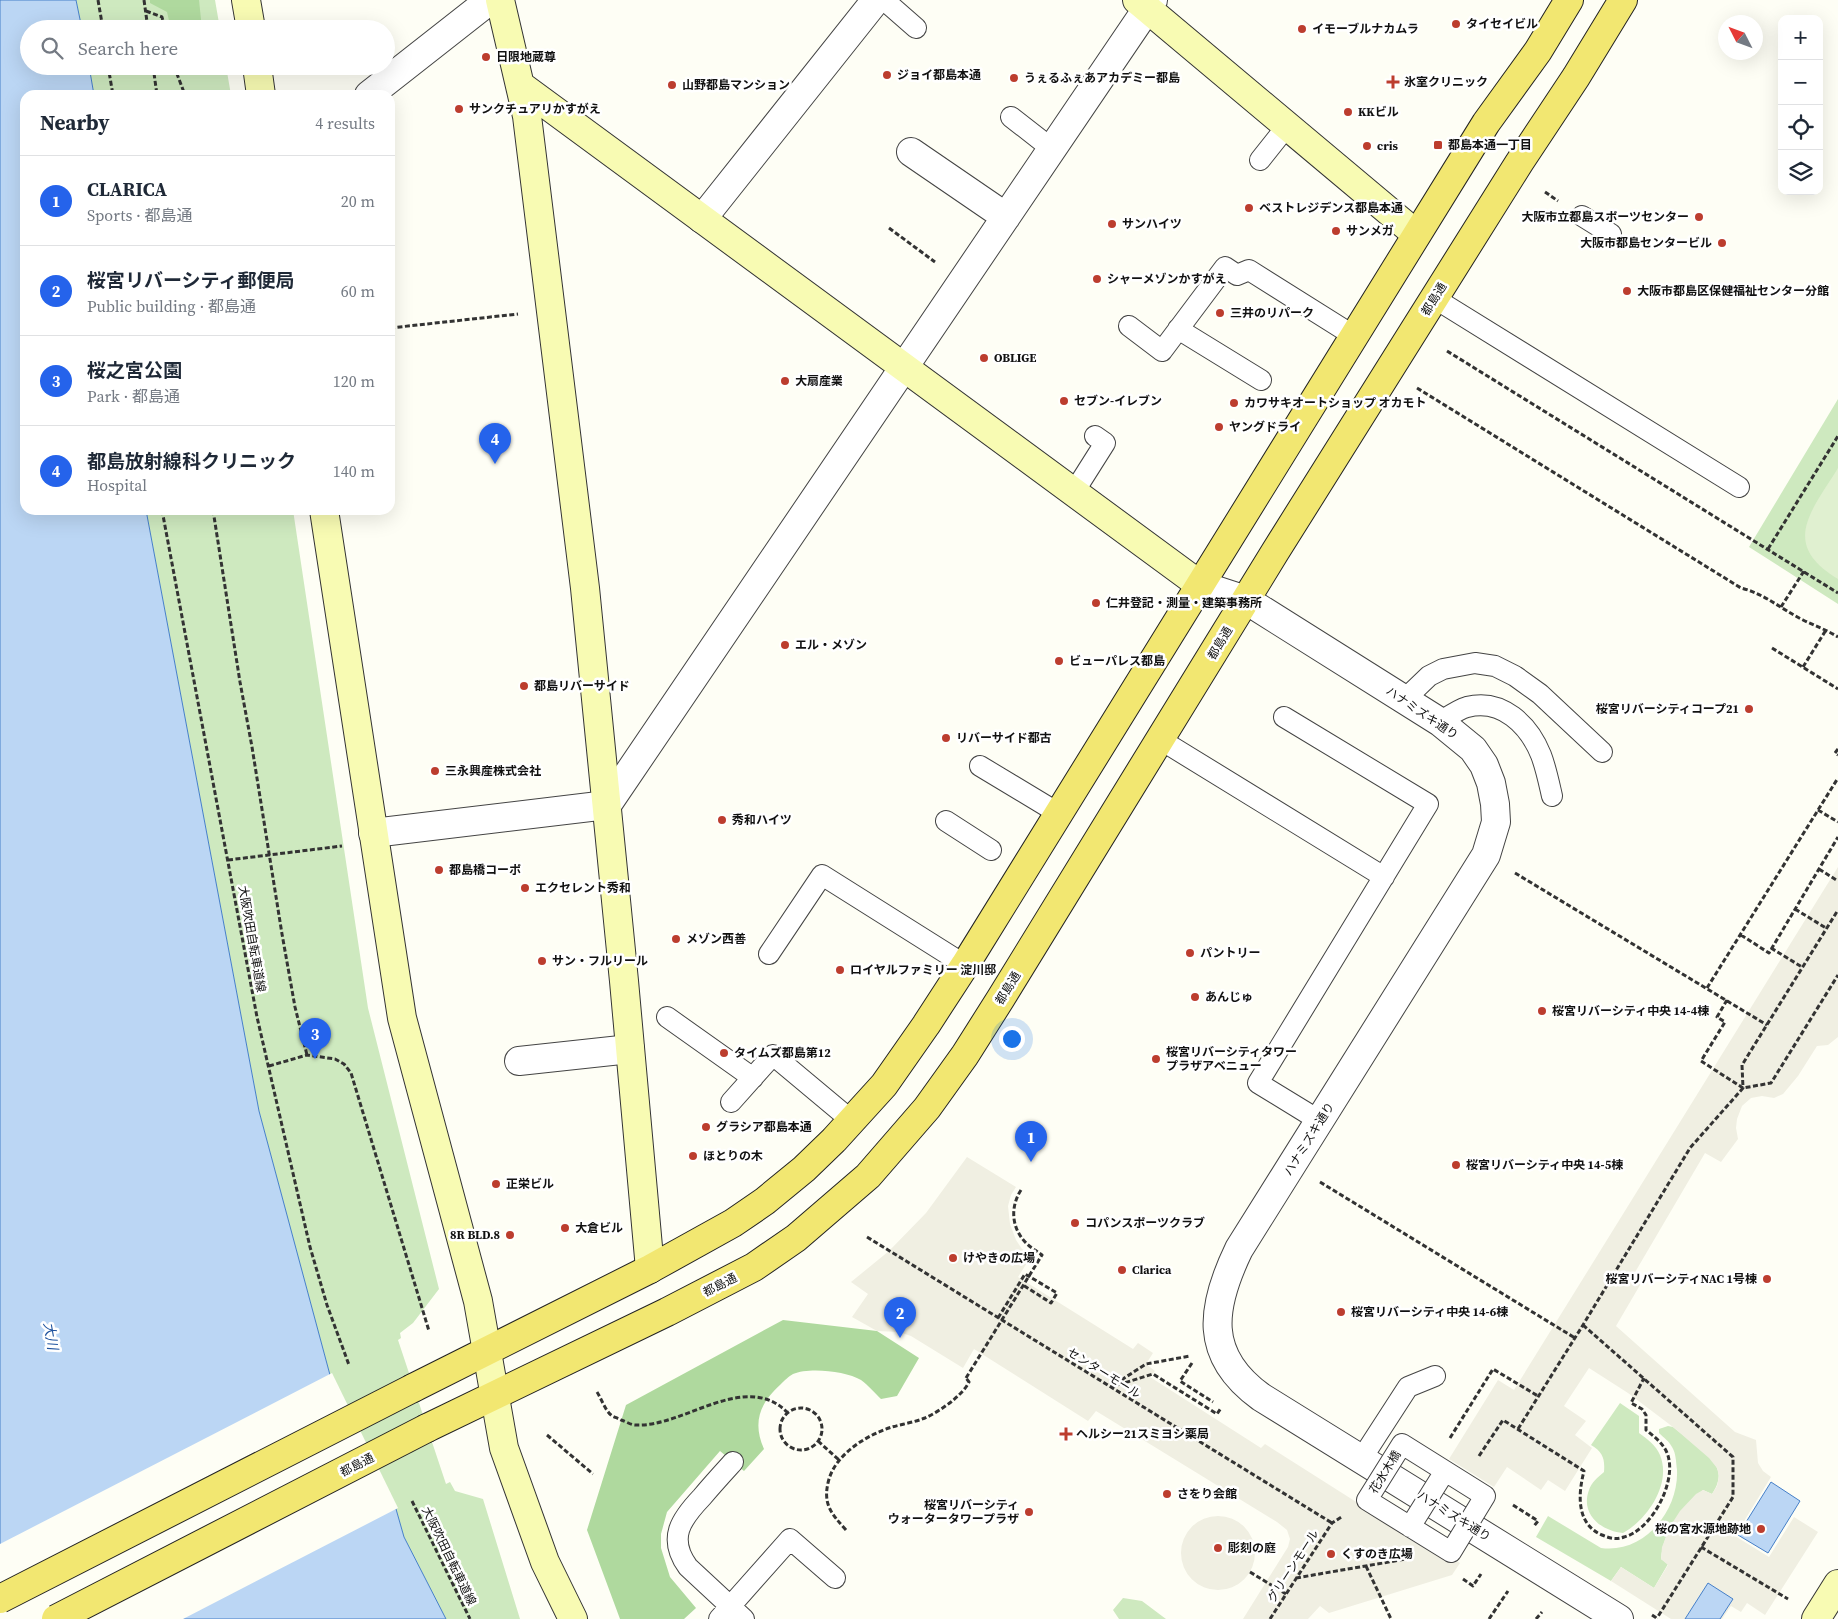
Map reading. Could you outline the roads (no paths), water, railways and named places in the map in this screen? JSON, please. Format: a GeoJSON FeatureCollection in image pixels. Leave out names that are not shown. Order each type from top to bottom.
{"type":"FeatureCollection","features":[{"type":"Feature","properties":{"kind":"main road"},"geometry":{"type":"LineString","coordinates":[[0,1599],[650,1269],[733,1223],[765,1201],[804,1169],[852,1121],[884,1084],[926,1025],[965,965],[1416,234],[1486,123],[1538,51],[1569,0]]}},
{"type":"Feature","properties":{"kind":"main road","name":"都島通"},"geometry":{"type":"LineString","coordinates":[[56,1619],[427,1428],[667,1312],[754,1267],[796,1238],[868,1176],[927,1108],[965,1054],[1389,370],[1623,0]]}},
{"type":"Feature","properties":{"kind":"street"},"geometry":{"type":"LineString","coordinates":[[246,0],[249,20]]}},
{"type":"Feature","properties":{"kind":"street"},"geometry":{"type":"LineString","coordinates":[[395,75],[490,0]]}},
{"type":"Feature","properties":{"kind":"street"},"geometry":{"type":"LineString","coordinates":[[500,0],[527,116],[585,588],[650,1269]]}},
{"type":"Feature","properties":{"kind":"street"},"geometry":{"type":"LineString","coordinates":[[702,219],[876,0]]}},
{"type":"Feature","properties":{"kind":"street"},"geometry":{"type":"LineString","coordinates":[[373,833],[607,805],[1052,149],[1146,3],[1287,126],[1416,234]]}},
{"type":"Feature","properties":{"kind":"street"},"geometry":{"type":"LineString","coordinates":[[258,75],[260,90]]}},
{"type":"Feature","properties":{"kind":"street"},"geometry":{"type":"LineString","coordinates":[[375,90],[394,75]]}},
{"type":"Feature","properties":{"kind":"street"},"geometry":{"type":"LineString","coordinates":[[520,85],[1200,585]]}},
{"type":"Feature","properties":{"kind":"street"},"geometry":{"type":"LineString","coordinates":[[912,152],[1006,217]]}},
{"type":"Feature","properties":{"kind":"street"},"geometry":{"type":"LineString","coordinates":[[325,515],[402,1018],[478,1301],[504,1448],[545,1562],[574,1619]]}},
{"type":"Feature","properties":{"kind":"street","name":"ハナミズキ通り"},"geometry":{"type":"LineString","coordinates":[[1200,585],[1246,600],[1440,722],[1473,749],[1484,765],[1491,783],[1496,822],[1486,855],[1240,1249],[1222,1290],[1216,1316],[1220,1341],[1226,1360],[1235,1375],[1247,1387],[1620,1619]]}},
{"type":"Feature","properties":{"kind":"street"},"geometry":{"type":"LineString","coordinates":[[519,1061],[630,1049]]}},
{"type":"Feature","properties":{"kind":"street"},"geometry":{"type":"LineString","coordinates":[[1816,1619],[1838,1584]]}},
{"type":"Feature","properties":{"kind":"lane"},"geometry":{"type":"LineString","coordinates":[[884,0],[916,28]]}},
{"type":"Feature","properties":{"kind":"lane"},"geometry":{"type":"LineString","coordinates":[[1011,117],[1052,149]]}},
{"type":"Feature","properties":{"kind":"lane"},"geometry":{"type":"LineString","coordinates":[[1260,160],[1287,126]]}},
{"type":"Feature","properties":{"kind":"lane"},"geometry":{"type":"LineString","coordinates":[[1582,216],[1611,234]]}},
{"type":"Feature","properties":{"kind":"lane"},"geometry":{"type":"LineString","coordinates":[[1129,326],[1162,351],[1225,267],[1237,275],[1249,270],[1354,336]]}},
{"type":"Feature","properties":{"kind":"lane"},"geometry":{"type":"LineString","coordinates":[[1434,298],[1739,487]]}},
{"type":"Feature","properties":{"kind":"lane"},"geometry":{"type":"LineString","coordinates":[[1178,329],[1261,380]]}},
{"type":"Feature","properties":{"kind":"lane"},"geometry":{"type":"LineString","coordinates":[[1074,492],[1106,443],[1095,436]]}},
{"type":"Feature","properties":{"kind":"lane"},"geometry":{"type":"LineString","coordinates":[[1404,700],[1429,676],[1443,669],[1474,663],[1495,666],[1515,676],[1540,694],[1602,752]]}},
{"type":"Feature","properties":{"kind":"lane"},"geometry":{"type":"LineString","coordinates":[[1440,722],[1468,707],[1487,706],[1505,710],[1530,732],[1542,756],[1552,796]]}},
{"type":"Feature","properties":{"kind":"lane"},"geometry":{"type":"LineString","coordinates":[[1284,716],[1428,804],[1258,1083],[1320,1121]]}},
{"type":"Feature","properties":{"kind":"lane"},"geometry":{"type":"LineString","coordinates":[[1161,740],[1384,877]]}},
{"type":"Feature","properties":{"kind":"lane"},"geometry":{"type":"LineString","coordinates":[[980,766],[1058,813]]}},
{"type":"Feature","properties":{"kind":"lane"},"geometry":{"type":"LineString","coordinates":[[946,821],[991,850]]}},
{"type":"Feature","properties":{"kind":"lane"},"geometry":{"type":"LineString","coordinates":[[769,954],[822,875],[965,965]]}},
{"type":"Feature","properties":{"kind":"lane"},"geometry":{"type":"LineString","coordinates":[[667,1017],[753,1078]]}},
{"type":"Feature","properties":{"kind":"lane"},"geometry":{"type":"LineString","coordinates":[[731,1102],[773,1055],[852,1121]]}},
{"type":"Feature","properties":{"kind":"lane"},"geometry":{"type":"LineString","coordinates":[[1362,1458],[1408,1387],[1436,1376]]}},
{"type":"Feature","properties":{"kind":"lane","name":"花水木橋"},"geometry":{"type":"LineString","coordinates":[[1402,1444],[1439,1468],[1487,1493],[1451,1552],[1367,1500],[1402,1444]]}},
{"type":"Feature","properties":{"kind":"lane"},"geometry":{"type":"LineString","coordinates":[[733,1462],[686,1515],[679,1527],[677,1539],[680,1557],[688,1567],[731,1615],[790,1539],[834,1578]]}},
{"type":"Feature","properties":{"kind":"lane"},"geometry":{"type":"LineString","coordinates":[[1410,1527],[1439,1468]]}},
{"type":"Feature","properties":{"kind":"water","name":"大川"},"geometry":{"type":"Polygon","coordinates":[[[0,0],[76,0],[80,20],[20,20],[20,75],[91,75],[93,90],[20,90],[20,515],[147,515],[259,1111],[330,1375],[396,1509],[404,1537],[446,1619],[0,1619],[0,0]]]}},
{"type":"Feature","properties":{"kind":"water"},"geometry":{"type":"Polygon","coordinates":[[[1771,1482],[1800,1501],[1768,1553],[1738,1535],[1771,1482]]]}},
{"type":"Feature","properties":{"kind":"water"},"geometry":{"type":"Polygon","coordinates":[[[1708,1583],[1733,1599],[1720,1619],[1685,1619],[1708,1583]]]}},
{"type":"Feature","properties":{"kind":"place","name":"タイセイビル"},"geometry":{"type":"Point","coordinates":[1456,24]}},
{"type":"Feature","properties":{"kind":"place","name":"イモーブルナカムラ"},"geometry":{"type":"Point","coordinates":[1302,29]}},
{"type":"Feature","properties":{"kind":"place","name":"日限地蔵尊"},"geometry":{"type":"Point","coordinates":[486,57]}},
{"type":"Feature","properties":{"kind":"place","name":"ジョイ都島本通"},"geometry":{"type":"Point","coordinates":[887,75]}},
{"type":"Feature","properties":{"kind":"place","name":"うぇるふぇあアカデミー都島"},"geometry":{"type":"Point","coordinates":[1014,78]}},
{"type":"Feature","properties":{"kind":"place","name":"氷室クリニック"},"geometry":{"type":"Point","coordinates":[1393,82]}},
{"type":"Feature","properties":{"kind":"place","name":"山野都島マンション"},"geometry":{"type":"Point","coordinates":[672,85]}},
{"type":"Feature","properties":{"kind":"place","name":"サンクチュアリかすがえ"},"geometry":{"type":"Point","coordinates":[459,109]}},
{"type":"Feature","properties":{"kind":"place","name":"KKビル"},"geometry":{"type":"Point","coordinates":[1348,112]}},
{"type":"Feature","properties":{"kind":"place","name":"都島本通一丁目"},"geometry":{"type":"Point","coordinates":[1438,145]}},
{"type":"Feature","properties":{"kind":"place","name":"cris"},"geometry":{"type":"Point","coordinates":[1367,146]}},
{"type":"Feature","properties":{"kind":"place","name":"ベストレジデンス都島本通"},"geometry":{"type":"Point","coordinates":[1249,208]}},
{"type":"Feature","properties":{"kind":"place","name":"大阪市立都島スポーツセンター"},"geometry":{"type":"Point","coordinates":[1699,217]}},
{"type":"Feature","properties":{"kind":"place","name":"サンハイツ"},"geometry":{"type":"Point","coordinates":[1112,224]}},
{"type":"Feature","properties":{"kind":"place","name":"サンメガ"},"geometry":{"type":"Point","coordinates":[1336,231]}},
{"type":"Feature","properties":{"kind":"place","name":"大阪市都島センタービル"},"geometry":{"type":"Point","coordinates":[1722,243]}},
{"type":"Feature","properties":{"kind":"place","name":"シャーメゾンかすがえ"},"geometry":{"type":"Point","coordinates":[1097,279]}},
{"type":"Feature","properties":{"kind":"place","name":"大阪市都島区保健福祉センター分館"},"geometry":{"type":"Point","coordinates":[1627,291]}},
{"type":"Feature","properties":{"kind":"place","name":"三井のリパーク"},"geometry":{"type":"Point","coordinates":[1220,313]}},
{"type":"Feature","properties":{"kind":"place","name":"OBLIGE"},"geometry":{"type":"Point","coordinates":[984,358]}},
{"type":"Feature","properties":{"kind":"place","name":"大扇産業"},"geometry":{"type":"Point","coordinates":[785,381]}},
{"type":"Feature","properties":{"kind":"place","name":"セブン-イレブン"},"geometry":{"type":"Point","coordinates":[1064,401]}},
{"type":"Feature","properties":{"kind":"place","name":"カワサキオートショップ オカモト"},"geometry":{"type":"Point","coordinates":[1234,403]}},
{"type":"Feature","properties":{"kind":"place","name":"ヤングドライ"},"geometry":{"type":"Point","coordinates":[1219,427]}},
{"type":"Feature","properties":{"kind":"place","name":"都島放射線科クリニック"},"geometry":{"type":"Point","coordinates":[495,464]}},
{"type":"Feature","properties":{"kind":"place","name":"仁井登記・測量・建築事務所"},"geometry":{"type":"Point","coordinates":[1096,603]}},
{"type":"Feature","properties":{"kind":"place","name":"エル・メゾン"},"geometry":{"type":"Point","coordinates":[785,645]}},
{"type":"Feature","properties":{"kind":"place","name":"ビューパレス都島"},"geometry":{"type":"Point","coordinates":[1059,661]}},
{"type":"Feature","properties":{"kind":"place","name":"都島リバーサイド"},"geometry":{"type":"Point","coordinates":[524,686]}},
{"type":"Feature","properties":{"kind":"place","name":"桜宮リバーシティコープ21"},"geometry":{"type":"Point","coordinates":[1749,709]}},
{"type":"Feature","properties":{"kind":"place","name":"リバーサイド都古"},"geometry":{"type":"Point","coordinates":[946,738]}},
{"type":"Feature","properties":{"kind":"place","name":"三永興産株式会社"},"geometry":{"type":"Point","coordinates":[435,771]}},
{"type":"Feature","properties":{"kind":"place","name":"秀和ハイツ"},"geometry":{"type":"Point","coordinates":[722,820]}},
{"type":"Feature","properties":{"kind":"place","name":"都島橋コーポ"},"geometry":{"type":"Point","coordinates":[439,870]}},
{"type":"Feature","properties":{"kind":"place","name":"エクセレント秀和"},"geometry":{"type":"Point","coordinates":[525,888]}},
{"type":"Feature","properties":{"kind":"place","name":"メゾン西善"},"geometry":{"type":"Point","coordinates":[676,939]}},
{"type":"Feature","properties":{"kind":"place","name":"パントリー"},"geometry":{"type":"Point","coordinates":[1190,953]}},
{"type":"Feature","properties":{"kind":"place","name":"サン・フルリール"},"geometry":{"type":"Point","coordinates":[542,961]}},
{"type":"Feature","properties":{"kind":"place","name":"ロイヤルファミリー 淀川邸"},"geometry":{"type":"Point","coordinates":[840,970]}},
{"type":"Feature","properties":{"kind":"place","name":"あんじゅ"},"geometry":{"type":"Point","coordinates":[1195,997]}},
{"type":"Feature","properties":{"kind":"place","name":"桜宮リバーシティ中央 14-4棟"},"geometry":{"type":"Point","coordinates":[1542,1011]}},
{"type":"Feature","properties":{"kind":"place","name":"タイムズ都島第12"},"geometry":{"type":"Point","coordinates":[724,1053]}},
{"type":"Feature","properties":{"kind":"place","name":"桜之宮公園"},"geometry":{"type":"Point","coordinates":[315,1059]}},
{"type":"Feature","properties":{"kind":"place","name":"桜宮リバーシティタワー プラザアベニュー"},"geometry":{"type":"Point","coordinates":[1156,1059]}},
{"type":"Feature","properties":{"kind":"place","name":"グラシア都島本通"},"geometry":{"type":"Point","coordinates":[706,1127]}},
{"type":"Feature","properties":{"kind":"place","name":"ほとりの木"},"geometry":{"type":"Point","coordinates":[693,1156]}},
{"type":"Feature","properties":{"kind":"place","name":"CLARICA"},"geometry":{"type":"Point","coordinates":[1031,1162]}},
{"type":"Feature","properties":{"kind":"place","name":"桜宮リバーシティ中央 14-5棟"},"geometry":{"type":"Point","coordinates":[1456,1165]}},
{"type":"Feature","properties":{"kind":"place","name":"正栄ビル"},"geometry":{"type":"Point","coordinates":[496,1184]}},
{"type":"Feature","properties":{"kind":"place","name":"コパンスポーツクラブ"},"geometry":{"type":"Point","coordinates":[1075,1223]}},
{"type":"Feature","properties":{"kind":"place","name":"大倉ビル"},"geometry":{"type":"Point","coordinates":[565,1228]}},
{"type":"Feature","properties":{"kind":"place","name":"8R BLD.8"},"geometry":{"type":"Point","coordinates":[510,1235]}},
{"type":"Feature","properties":{"kind":"place","name":"けやきの広場"},"geometry":{"type":"Point","coordinates":[953,1258]}},
{"type":"Feature","properties":{"kind":"place","name":"Clarica"},"geometry":{"type":"Point","coordinates":[1122,1270]}},
{"type":"Feature","properties":{"kind":"place","name":"桜宮リバーシティNAC 1号棟"},"geometry":{"type":"Point","coordinates":[1767,1279]}},
{"type":"Feature","properties":{"kind":"place","name":"桜宮リバーシティ中央 14-6棟"},"geometry":{"type":"Point","coordinates":[1341,1312]}},
{"type":"Feature","properties":{"kind":"place","name":"桜宮リバーシティ郵便局"},"geometry":{"type":"Point","coordinates":[900,1338]}},
{"type":"Feature","properties":{"kind":"place","name":"ヘルシー21スミヨシ薬局"},"geometry":{"type":"Point","coordinates":[1066,1434]}},
{"type":"Feature","properties":{"kind":"place","name":"さをり会館"},"geometry":{"type":"Point","coordinates":[1167,1494]}},
{"type":"Feature","properties":{"kind":"place","name":"桜宮リバーシティ ウォータータワープラザ"},"geometry":{"type":"Point","coordinates":[1029,1512]}},
{"type":"Feature","properties":{"kind":"place","name":"桜の宮水源地跡地"},"geometry":{"type":"Point","coordinates":[1761,1529]}},
{"type":"Feature","properties":{"kind":"place","name":"彫刻の庭"},"geometry":{"type":"Point","coordinates":[1218,1548]}},
{"type":"Feature","properties":{"kind":"place","name":"くすのき広場"},"geometry":{"type":"Point","coordinates":[1331,1554]}}]}
